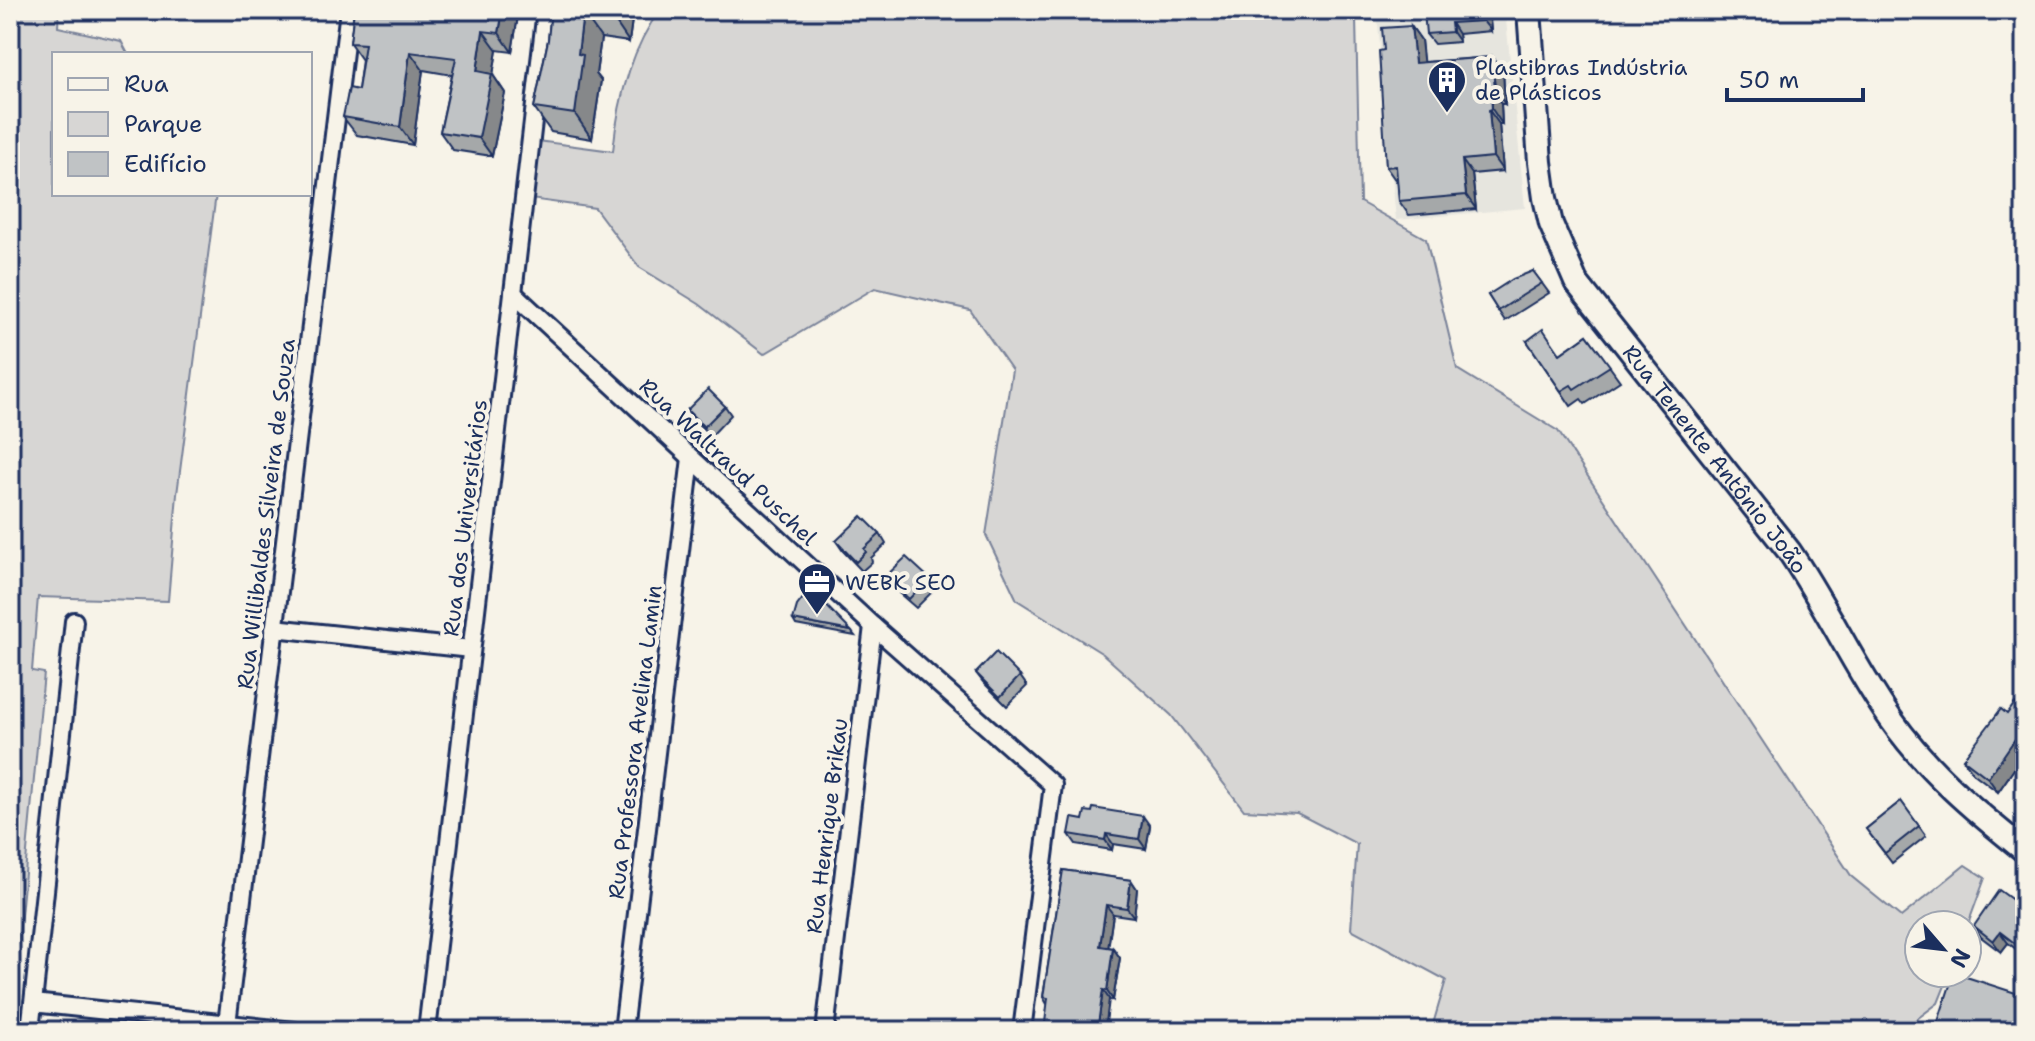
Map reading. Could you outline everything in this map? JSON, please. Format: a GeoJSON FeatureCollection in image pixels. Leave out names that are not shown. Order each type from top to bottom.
{"type":"FeatureCollection","features":[{"type":"Feature","properties":{"kind":"street","name":"Rua Willibaldes Silveira de Souza"},"geometry":{"type":"LineString","coordinates":[[227,1024],[349,10]]}},
{"type":"Feature","properties":{"kind":"street","name":"Rua dos Universitários"},"geometry":{"type":"LineString","coordinates":[[427,1031],[546,10]]}},
{"type":"Feature","properties":{"kind":"street","name":"Rua Tenente Antônio João"},"geometry":{"type":"LineString","coordinates":[[1529,10],[1545,198],[1551,224],[1576,282],[1789,551],[1889,717],[1909,744],[1968,805],[2025,851]]}},
{"type":"Feature","properties":{"kind":"street","name":"Rua Waltraud Puschel"},"geometry":{"type":"LineString","coordinates":[[513,293],[873,626],[1053,785],[1022,1031]]}},
{"type":"Feature","properties":{"kind":"street","name":"Rua Professora Avelina Lamin"},"geometry":{"type":"LineString","coordinates":[[623,1031],[691,458]]}},
{"type":"Feature","properties":{"kind":"street"},"geometry":{"type":"LineString","coordinates":[[30,1031],[74,621]]}},
{"type":"Feature","properties":{"kind":"street","name":"Rua Henrique Brikau"},"geometry":{"type":"LineString","coordinates":[[825,1031],[873,626]]}},
{"type":"Feature","properties":{"kind":"street"},"geometry":{"type":"LineString","coordinates":[[274,628],[471,649]]}},
{"type":"Feature","properties":{"kind":"street"},"geometry":{"type":"LineString","coordinates":[[33,1003],[294,1031]]}},
{"type":"Feature","properties":{"kind":"shaded area","name":"Plastibras Indústria de Plásticos"},"geometry":{"type":"Polygon","coordinates":[[[1505,10],[1525,208],[1396,220],[1377,13],[1505,10]]]}},
{"type":"Feature","properties":{"kind":"green space"},"geometry":{"type":"Polygon","coordinates":[[[10,10],[59,10],[58,27],[121,41],[127,52],[52,52],[52,196],[216,196],[177,494],[168,601],[38,597],[32,671],[44,673],[10,1031],[10,10]]]}},
{"type":"Feature","properties":{"kind":"green space"},"geometry":{"type":"Polygon","coordinates":[[[660,10],[1351,10],[1356,18],[1360,202],[1426,239],[1457,369],[1558,431],[1852,877],[1901,917],[1903,915],[1903,989],[1944,989],[1938,1003],[1901,1031],[1431,1031],[1446,980],[1351,929],[1357,844],[1297,813],[1244,810],[1171,715],[1103,654],[1017,600],[986,535],[1012,370],[970,310],[875,288],[764,354],[699,304],[639,267],[595,208],[530,199],[538,141],[613,151],[627,77],[660,10]]]}},
{"type":"Feature","properties":{"kind":"green space"},"geometry":{"type":"Polygon","coordinates":[[[1965,865],[1985,878],[1974,909],[1911,909],[1965,865]]]}},
{"type":"Feature","properties":{"kind":"building"},"geometry":{"type":"Polygon","coordinates":[[[354,10],[503,10],[499,33],[483,31],[477,71],[492,74],[479,138],[440,132],[456,58],[410,52],[400,127],[343,117],[349,88],[358,90],[365,44],[350,43],[354,10]]]}},
{"type":"Feature","properties":{"kind":"building"},"geometry":{"type":"Polygon","coordinates":[[[551,10],[613,10],[612,17],[583,13],[578,54],[583,55],[575,114],[534,108],[551,10]]]}},
{"type":"Feature","properties":{"kind":"building"},"geometry":{"type":"Polygon","coordinates":[[[1482,10],[1483,21],[1451,23],[1452,32],[1426,34],[1424,12],[1482,10]]]}},
{"type":"Feature","properties":{"kind":"building","name":"Plastibras Indústria de Plásticos"},"geometry":{"type":"Polygon","coordinates":[[[1411,26],[1415,63],[1492,57],[1495,90],[1491,90],[1492,109],[1489,110],[1493,157],[1462,160],[1466,195],[1399,201],[1396,166],[1386,167],[1379,51],[1384,50],[1382,28],[1411,26]]]}},
{"type":"Feature","properties":{"kind":"building"},"geometry":{"type":"Polygon","coordinates":[[[1533,271],[1542,283],[1498,311],[1488,295],[1533,271]]]}},
{"type":"Feature","properties":{"kind":"building"},"geometry":{"type":"Polygon","coordinates":[[[1543,329],[1560,354],[1587,335],[1610,366],[1574,389],[1571,385],[1561,391],[1527,341],[1543,329]]]}},
{"type":"Feature","properties":{"kind":"building"},"geometry":{"type":"Polygon","coordinates":[[[708,389],[725,406],[704,427],[687,410],[708,389]]]}},
{"type":"Feature","properties":{"kind":"building"},"geometry":{"type":"Polygon","coordinates":[[[862,516],[880,534],[856,562],[836,541],[862,516]]]}},
{"type":"Feature","properties":{"kind":"building"},"geometry":{"type":"Polygon","coordinates":[[[906,557],[929,578],[909,599],[885,577],[906,557]]]}},
{"type":"Feature","properties":{"kind":"building","name":"WEBK SEO"},"geometry":{"type":"Polygon","coordinates":[[[810,589],[851,631],[793,620],[797,606],[810,589]]]}},
{"type":"Feature","properties":{"kind":"building"},"geometry":{"type":"Polygon","coordinates":[[[996,652],[1020,676],[1000,697],[976,673],[996,652]]]}},
{"type":"Feature","properties":{"kind":"building"},"geometry":{"type":"Polygon","coordinates":[[[2015,703],[2025,710],[2025,717],[2020,723],[2024,726],[1988,778],[1963,759],[2001,709],[2007,714],[2015,703]]]}},
{"type":"Feature","properties":{"kind":"building"},"geometry":{"type":"Polygon","coordinates":[[[1901,801],[1919,826],[1885,853],[1866,829],[1901,801]]]}},
{"type":"Feature","properties":{"kind":"building"},"geometry":{"type":"Polygon","coordinates":[[[1093,808],[1143,816],[1139,839],[1106,834],[1105,840],[1069,834],[1072,818],[1083,820],[1085,811],[1092,812],[1093,808]]]}},
{"type":"Feature","properties":{"kind":"building"},"geometry":{"type":"Polygon","coordinates":[[[1063,870],[1131,880],[1127,908],[1106,905],[1100,946],[1113,948],[1097,1031],[1044,1031],[1048,998],[1043,997],[1063,870]]]}},
{"type":"Feature","properties":{"kind":"building"},"geometry":{"type":"Polygon","coordinates":[[[1999,890],[2025,909],[2025,951],[2000,932],[1993,941],[1983,933],[1983,913],[1999,890]]]}},
{"type":"Feature","properties":{"kind":"building"},"geometry":{"type":"Polygon","coordinates":[[[1983,982],[2025,996],[2025,1031],[1935,1031],[1949,989],[1983,989],[1983,982]]]}},
{"type":"Feature","properties":{"kind":"place","name":"Plastibras Indústria de Plásticos"},"geometry":{"type":"Point","coordinates":[1447,114]}},
{"type":"Feature","properties":{"kind":"place","name":"WEBK SEO"},"geometry":{"type":"Point","coordinates":[817,616]}}]}
